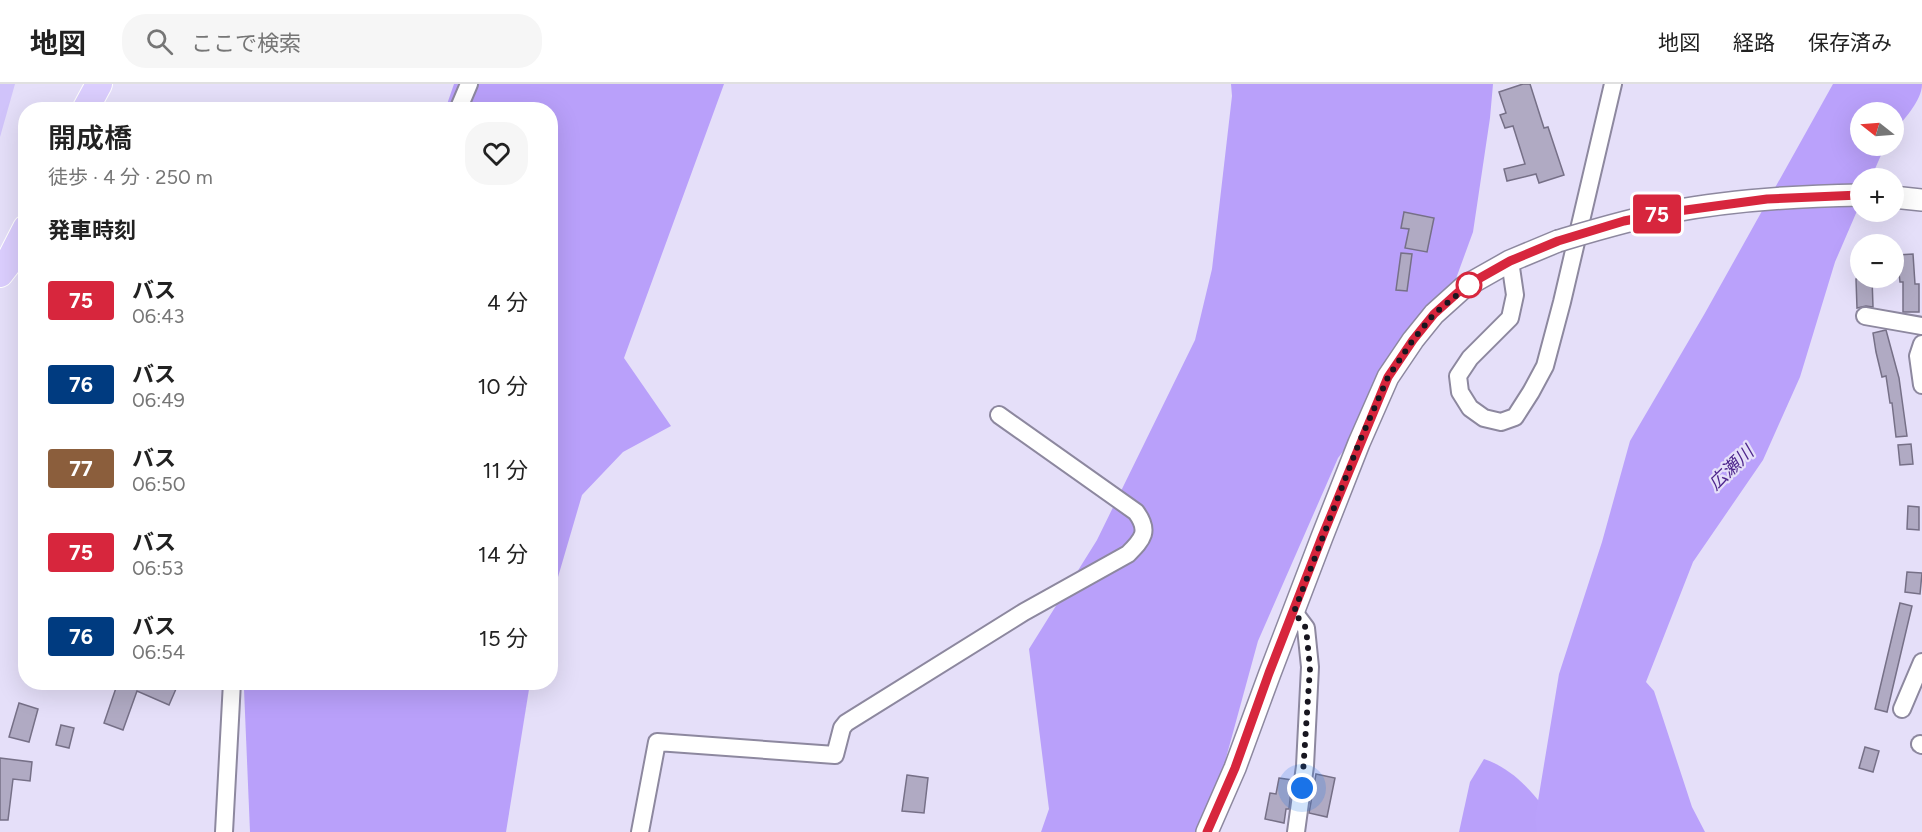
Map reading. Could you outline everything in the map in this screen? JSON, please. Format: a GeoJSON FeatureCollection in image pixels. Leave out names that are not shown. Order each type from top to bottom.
{"type":"FeatureCollection","features":[{"type":"Feature","properties":{"kind":"main road"},"geometry":{"type":"LineString","coordinates":[[89,102],[99,84]]}},
{"type":"Feature","properties":{"kind":"main road"},"geometry":{"type":"LineString","coordinates":[[0,274],[18,242]]}},
{"type":"Feature","properties":{"kind":"street"},"geometry":{"type":"LineString","coordinates":[[461,102],[469,84]]}},
{"type":"Feature","properties":{"kind":"street"},"geometry":{"type":"LineString","coordinates":[[1510,261],[1515,295],[1510,318],[1470,358],[1458,376],[1460,392],[1470,408],[1484,418],[1501,422],[1515,417],[1545,366],[1613,84]]}},
{"type":"Feature","properties":{"kind":"street"},"geometry":{"type":"LineString","coordinates":[[1207,832],[1235,768],[1269,673],[1355,453],[1388,377],[1434,314],[1464,287],[1510,261],[1558,241],[1624,221],[1767,199],[1850,195]]}},
{"type":"Feature","properties":{"kind":"street"},"geometry":{"type":"LineString","coordinates":[[1904,198],[1922,200]]}},
{"type":"Feature","properties":{"kind":"street"},"geometry":{"type":"LineString","coordinates":[[1865,316],[1922,326]]}},
{"type":"Feature","properties":{"kind":"street"},"geometry":{"type":"LineString","coordinates":[[1922,344],[1918,356],[1922,385]]}},
{"type":"Feature","properties":{"kind":"street"},"geometry":{"type":"LineString","coordinates":[[640,832],[657,741],[835,754],[842,728],[846,723],[1024,612],[1128,554],[1140,542],[1144,528],[1143,521],[1136,512],[999,415]]}},
{"type":"Feature","properties":{"kind":"street"},"geometry":{"type":"LineString","coordinates":[[1294,612],[1306,628],[1310,668],[1305,766],[1296,832]]}},
{"type":"Feature","properties":{"kind":"street"},"geometry":{"type":"LineString","coordinates":[[1902,709],[1922,662]]}},
{"type":"Feature","properties":{"kind":"street"},"geometry":{"type":"LineString","coordinates":[[224,832],[232,690]]}},
{"type":"Feature","properties":{"kind":"shaded area"},"geometry":{"type":"Polygon","coordinates":[[[0,84],[15,84],[0,137],[0,84]]]}},
{"type":"Feature","properties":{"kind":"shaded area"},"geometry":{"type":"Polygon","coordinates":[[[454,84],[724,84],[624,358],[671,426],[623,452],[582,495],[558,577],[558,102],[448,102],[454,84]]]}},
{"type":"Feature","properties":{"kind":"shaded area"},"geometry":{"type":"Polygon","coordinates":[[[1231,84],[1493,84],[1473,232],[1450,295],[1434,314],[1408,367],[1338,458],[1258,641],[1226,758],[1212,832],[1041,832],[1049,809],[1029,649],[1097,540],[1195,340],[1212,269],[1232,96],[1231,84]]]}},
{"type":"Feature","properties":{"kind":"shaded area"},"geometry":{"type":"Polygon","coordinates":[[[244,690],[529,690],[506,832],[250,832],[244,690]]]}},
{"type":"Feature","properties":{"kind":"shaded area"},"geometry":{"type":"Polygon","coordinates":[[[1484,759],[1507,771],[1528,788],[1559,832],[1459,832],[1470,782],[1484,759]]]}},
{"type":"Feature","properties":{"kind":"water","name":"広瀬川"},"geometry":{"type":"Polygon","coordinates":[[[1833,84],[1922,84],[1919,97],[1904,120],[1904,102],[1850,102],[1850,156],[1881,156],[1875,168],[1850,168],[1850,222],[1852,222],[1835,262],[1800,377],[1763,460],[1693,562],[1646,682],[1654,691],[1692,807],[1705,832],[1537,832],[1535,819],[1559,674],[1602,542],[1630,441],[1705,313],[1833,84]]]}},
{"type":"Feature","properties":{"kind":"building"},"geometry":{"type":"Polygon","coordinates":[[[1530,84],[1544,128],[1548,127],[1564,175],[1539,183],[1536,174],[1507,181],[1504,169],[1525,164],[1513,126],[1505,128],[1500,115],[1506,113],[1499,92],[1530,84]]]}},
{"type":"Feature","properties":{"kind":"building"},"geometry":{"type":"Polygon","coordinates":[[[1404,212],[1434,218],[1427,252],[1405,248],[1409,229],[1401,228],[1404,212]]]}},
{"type":"Feature","properties":{"kind":"building"},"geometry":{"type":"Polygon","coordinates":[[[1401,253],[1412,254],[1407,291],[1396,290],[1401,253]]]}},
{"type":"Feature","properties":{"kind":"building"},"geometry":{"type":"Polygon","coordinates":[[[1913,254],[1915,284],[1919,284],[1919,312],[1903,312],[1904,255],[1913,254]]]}},
{"type":"Feature","properties":{"kind":"building"},"geometry":{"type":"Polygon","coordinates":[[[1856,288],[1872,288],[1873,307],[1857,308],[1856,288]]]}},
{"type":"Feature","properties":{"kind":"building"},"geometry":{"type":"Polygon","coordinates":[[[1886,330],[1899,378],[1907,436],[1896,437],[1886,376],[1882,377],[1876,352],[1873,333],[1886,330]]]}},
{"type":"Feature","properties":{"kind":"building"},"geometry":{"type":"Polygon","coordinates":[[[1911,444],[1913,464],[1900,465],[1898,445],[1911,444]]]}},
{"type":"Feature","properties":{"kind":"building"},"geometry":{"type":"Polygon","coordinates":[[[1908,506],[1919,507],[1919,530],[1907,529],[1908,506]]]}},
{"type":"Feature","properties":{"kind":"building"},"geometry":{"type":"Polygon","coordinates":[[[1907,572],[1922,573],[1920,594],[1905,592],[1907,572]]]}},
{"type":"Feature","properties":{"kind":"building"},"geometry":{"type":"Polygon","coordinates":[[[1900,603],[1912,606],[1887,712],[1875,709],[1900,603]]]}},
{"type":"Feature","properties":{"kind":"building"},"geometry":{"type":"Polygon","coordinates":[[[115,690],[176,690],[169,705],[137,691],[123,730],[104,723],[115,690]]]}},
{"type":"Feature","properties":{"kind":"building"},"geometry":{"type":"Polygon","coordinates":[[[19,703],[38,709],[29,742],[9,737],[19,703]]]}},
{"type":"Feature","properties":{"kind":"building"},"geometry":{"type":"Polygon","coordinates":[[[61,725],[74,728],[69,748],[56,745],[61,725]]]}},
{"type":"Feature","properties":{"kind":"building"},"geometry":{"type":"Polygon","coordinates":[[[1865,747],[1879,751],[1873,772],[1859,768],[1865,747]]]}},
{"type":"Feature","properties":{"kind":"building"},"geometry":{"type":"Polygon","coordinates":[[[0,758],[32,762],[30,781],[13,779],[8,820],[0,820],[0,758]]]}},
{"type":"Feature","properties":{"kind":"building"},"geometry":{"type":"Polygon","coordinates":[[[1316,774],[1335,778],[1327,817],[1309,813],[1316,774]]]}},
{"type":"Feature","properties":{"kind":"building"},"geometry":{"type":"Polygon","coordinates":[[[907,775],[928,778],[924,813],[902,811],[907,775]]]}},
{"type":"Feature","properties":{"kind":"building"},"geometry":{"type":"Polygon","coordinates":[[[1279,778],[1292,780],[1289,809],[1286,809],[1284,823],[1265,819],[1270,793],[1276,794],[1279,778]]]}},
{"type":"Feature","properties":{"kind":"bus line","name":"75"},"geometry":{"type":"LineString","coordinates":[[1207,832],[1235,768],[1269,673],[1359,443],[1388,377],[1434,314],[1464,287],[1510,261],[1558,241],[1624,221],[1767,199],[1850,195]]}},
{"type":"Feature","properties":{"kind":"route"},"geometry":{"type":"LineString","coordinates":[[1302,788],[1310,668],[1306,628],[1294,612],[1359,443],[1388,377],[1434,314],[1469,285]]}}]}
